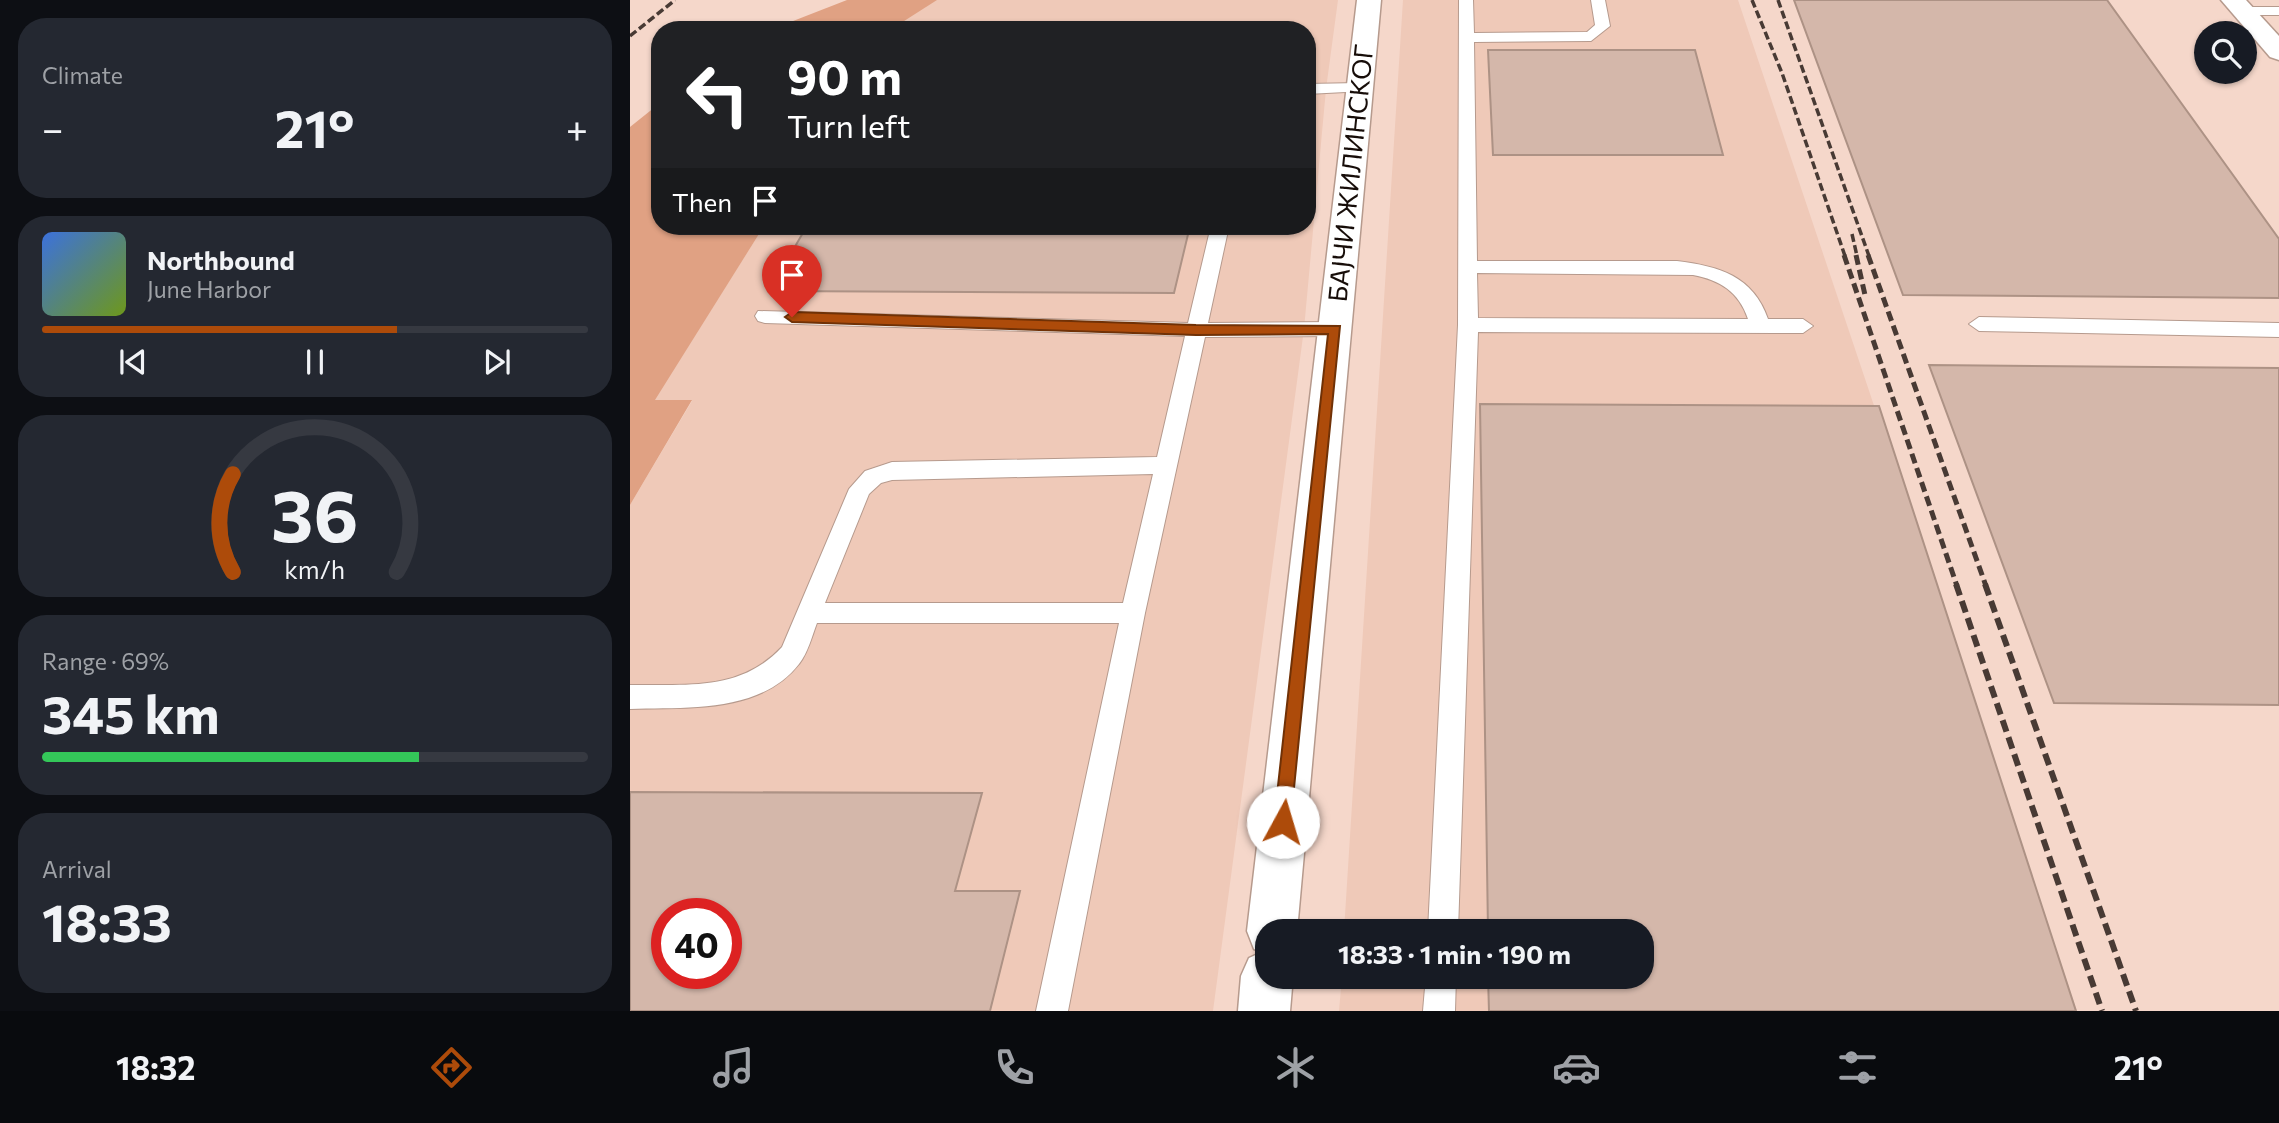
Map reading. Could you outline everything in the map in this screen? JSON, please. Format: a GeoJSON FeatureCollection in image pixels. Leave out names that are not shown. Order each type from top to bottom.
{"type":"FeatureCollection","features":[{"type":"Feature","properties":{"kind":"street","name":"БАЈЧИ ЖИЛИНСКОГ"},"geometry":{"type":"LineString","coordinates":[[1273,919],[1369,0]]}},
{"type":"Feature","properties":{"kind":"street"},"geometry":{"type":"LineString","coordinates":[[2238,6],[2279,52]]}},
{"type":"Feature","properties":{"kind":"street"},"geometry":{"type":"LineString","coordinates":[[1264,1011],[1266,989]]}},
{"type":"Feature","properties":{"kind":"lane"},"geometry":{"type":"LineString","coordinates":[[1443,919],[1468,325],[1466,0]]}},
{"type":"Feature","properties":{"kind":"lane"},"geometry":{"type":"LineString","coordinates":[[1467,38],[1591,36],[1603,26],[1598,0]]}},
{"type":"Feature","properties":{"kind":"lane"},"geometry":{"type":"LineString","coordinates":[[2238,6],[2279,12]]}},
{"type":"Feature","properties":{"kind":"lane"},"geometry":{"type":"LineString","coordinates":[[1316,89],[1359,88]]}},
{"type":"Feature","properties":{"kind":"lane"},"geometry":{"type":"LineString","coordinates":[[1052,1011],[1133,612],[1218,235]]}},
{"type":"Feature","properties":{"kind":"lane"},"geometry":{"type":"LineString","coordinates":[[1469,267],[1677,267],[1704,270],[1726,278],[1744,289],[1754,305],[1760,326]]}},
{"type":"Feature","properties":{"kind":"lane"},"geometry":{"type":"LineString","coordinates":[[765,316],[1196,330],[1335,329]]}},
{"type":"Feature","properties":{"kind":"lane"},"geometry":{"type":"LineString","coordinates":[[1979,324],[2279,330]]}},
{"type":"Feature","properties":{"kind":"lane"},"geometry":{"type":"LineString","coordinates":[[1468,325],[1804,326]]}},
{"type":"Feature","properties":{"kind":"lane"},"geometry":{"type":"LineString","coordinates":[[630,697],[727,692],[761,683],[780,671],[792,654],[860,489],[873,477],[892,471],[1168,465]]}},
{"type":"Feature","properties":{"kind":"lane"},"geometry":{"type":"LineString","coordinates":[[807,613],[1133,612]]}},
{"type":"Feature","properties":{"kind":"lane"},"geometry":{"type":"LineString","coordinates":[[1439,1011],[1440,989]]}},
{"type":"Feature","properties":{"kind":"shaded area"},"geometry":{"type":"Polygon","coordinates":[[[847,0],[937,0],[904,21],[793,21],[847,0]]]}},
{"type":"Feature","properties":{"kind":"shaded area"},"geometry":{"type":"Polygon","coordinates":[[[905,0],[1338,0],[1326,89],[1316,198],[1316,21],[892,21],[905,0]]]}},
{"type":"Feature","properties":{"kind":"shaded area"},"geometry":{"type":"Polygon","coordinates":[[[1403,0],[1738,0],[2077,1011],[1339,1011],[1341,989],[1654,989],[1654,919],[1345,919],[1403,0]]]}},
{"type":"Feature","properties":{"kind":"shaded area"},"geometry":{"type":"Polygon","coordinates":[[[651,110],[651,235],[758,235],[655,400],[692,400],[630,505],[630,127],[651,110]]]}},
{"type":"Feature","properties":{"kind":"shaded area"},"geometry":{"type":"Polygon","coordinates":[[[758,235],[1313,235],[1304,329],[1213,1011],[630,1011],[630,505],[692,401],[654,400],[758,235]]]}},
{"type":"Feature","properties":{"kind":"building"},"geometry":{"type":"Polygon","coordinates":[[[1794,0],[2107,0],[2279,239],[2279,298],[1903,295],[1794,0]]]}},
{"type":"Feature","properties":{"kind":"building"},"geometry":{"type":"Polygon","coordinates":[[[1488,50],[1695,50],[1723,155],[1493,155],[1488,50]]]}},
{"type":"Feature","properties":{"kind":"building"},"geometry":{"type":"Polygon","coordinates":[[[802,235],[1188,235],[1174,293],[769,291],[802,235]]]}},
{"type":"Feature","properties":{"kind":"building"},"geometry":{"type":"Polygon","coordinates":[[[1929,365],[2279,368],[2279,705],[2054,703],[1929,365]]]}},
{"type":"Feature","properties":{"kind":"building"},"geometry":{"type":"Polygon","coordinates":[[[1480,404],[1879,406],[2076,1011],[1489,1011],[1488,989],[1654,989],[1654,919],[1488,919],[1480,404]]]}},
{"type":"Feature","properties":{"kind":"building"},"geometry":{"type":"Polygon","coordinates":[[[630,792],[982,793],[955,891],[1020,891],[990,1011],[630,1011],[630,792]]]}},
{"type":"Feature","properties":{"kind":"railway"},"geometry":{"type":"LineString","coordinates":[[630,36],[675,0]]}},
{"type":"Feature","properties":{"kind":"railway"},"geometry":{"type":"LineString","coordinates":[[1752,0],[1782,73],[1845,256]]}},
{"type":"Feature","properties":{"kind":"railway"},"geometry":{"type":"LineString","coordinates":[[1778,0],[1869,256]]}},
{"type":"Feature","properties":{"kind":"railway"},"geometry":{"type":"LineString","coordinates":[[1852,234],[1857,256]]}},
{"type":"Feature","properties":{"kind":"railway"},"geometry":{"type":"LineString","coordinates":[[1844,255],[1957,586]]}},
{"type":"Feature","properties":{"kind":"railway"},"geometry":{"type":"LineString","coordinates":[[1856,255],[1865,295]]}},
{"type":"Feature","properties":{"kind":"railway"},"geometry":{"type":"LineString","coordinates":[[1868,255],[1986,586]]}},
{"type":"Feature","properties":{"kind":"railway"},"geometry":{"type":"LineString","coordinates":[[1956,584],[2102,1011]]}},
{"type":"Feature","properties":{"kind":"railway"},"geometry":{"type":"LineString","coordinates":[[1985,584],[2136,1011]]}},
{"type":"Feature","properties":{"kind":"route"},"geometry":{"type":"LineString","coordinates":[[792,317],[1196,330],[1335,329],[1283,822]]}}]}
